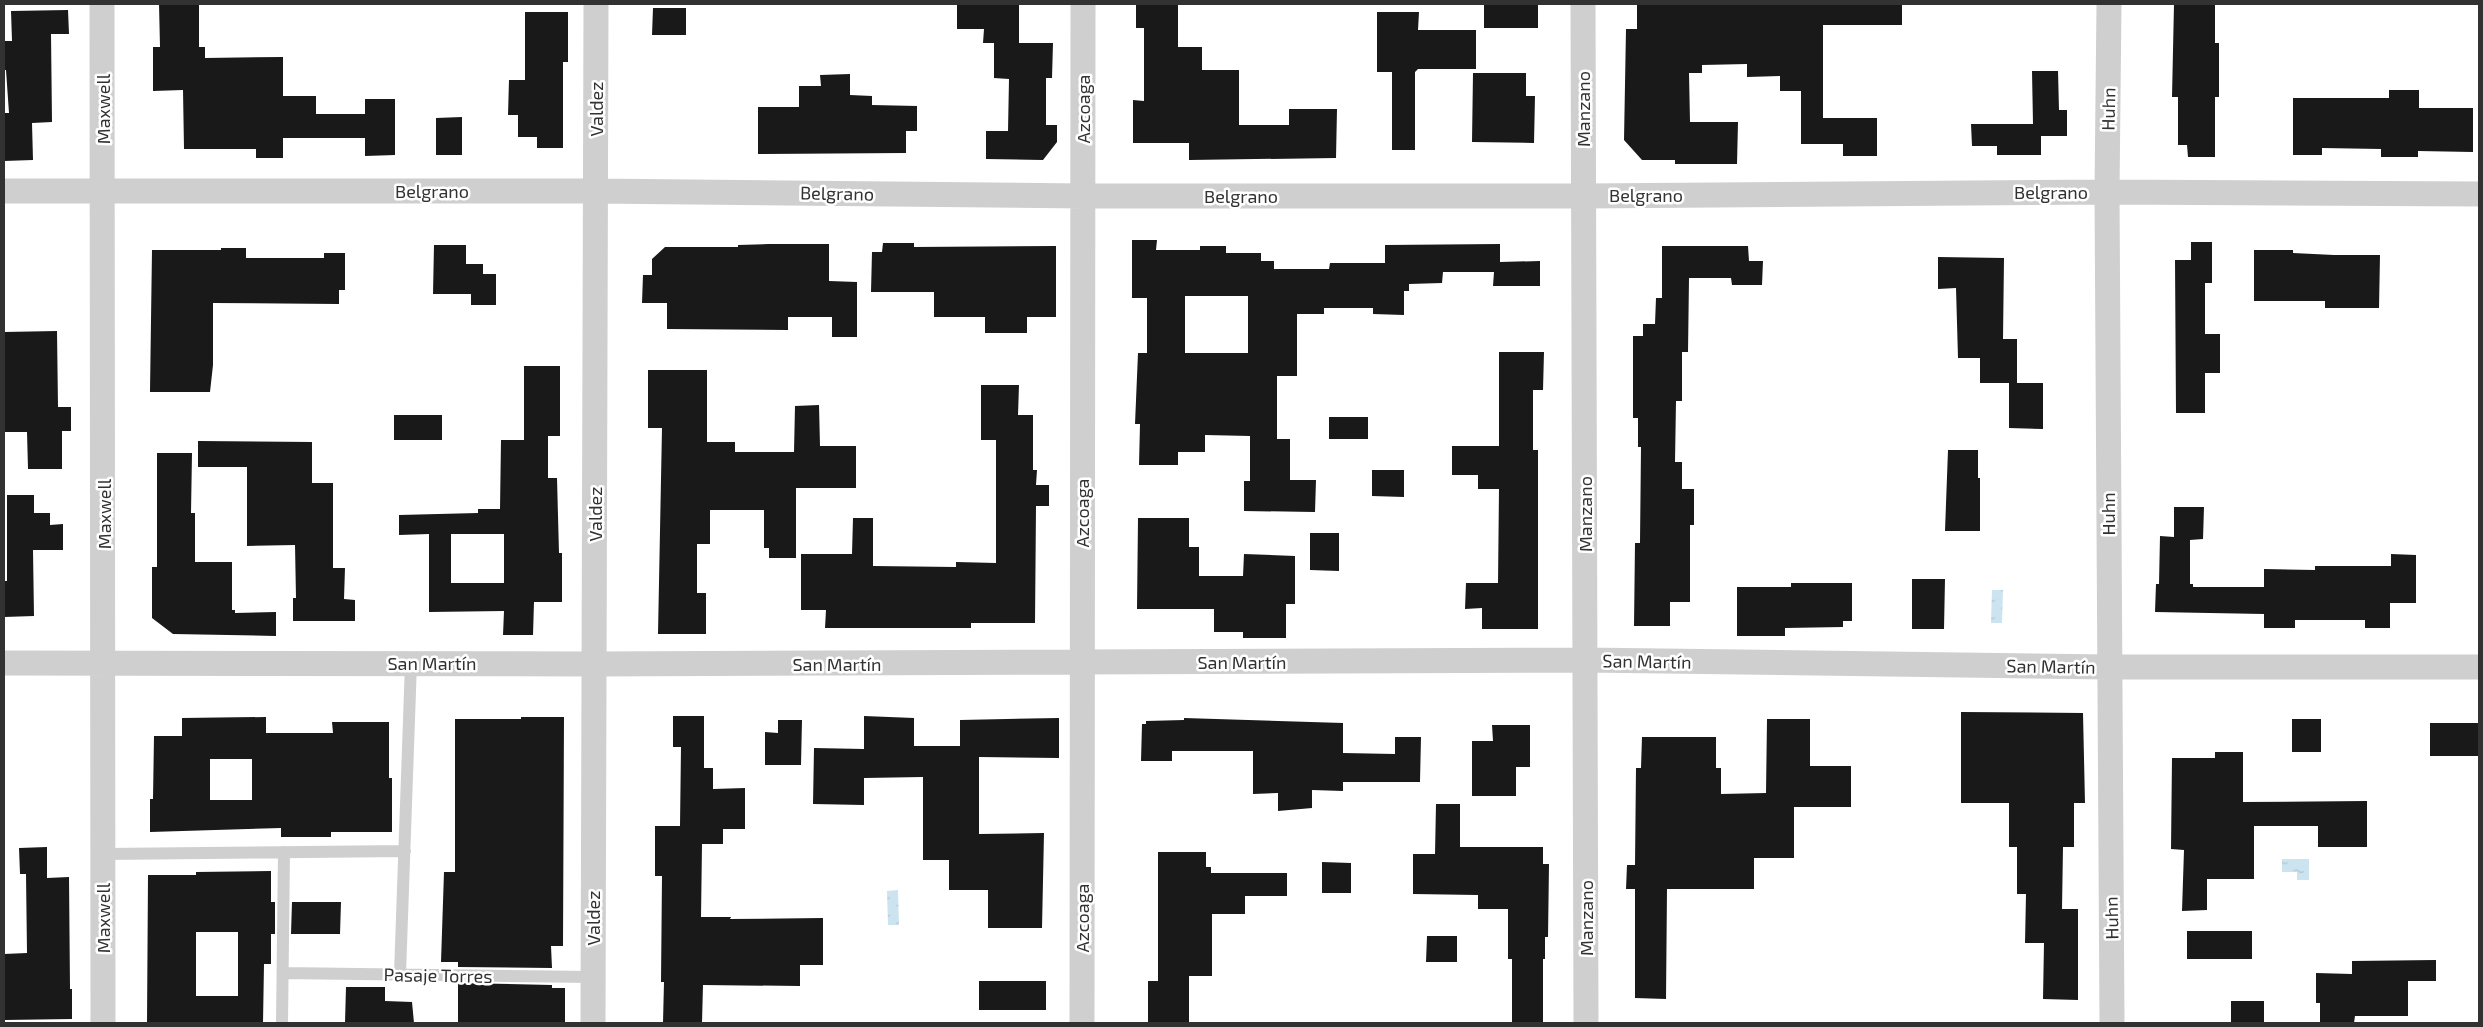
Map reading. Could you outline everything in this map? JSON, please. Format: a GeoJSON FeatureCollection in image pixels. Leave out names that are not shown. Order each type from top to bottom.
{"type":"FeatureCollection","features":[{"type":"Feature","properties":{"kind":"street","name":"Maxwell"},"geometry":{"type":"LineString","coordinates":[[102,4],[103,1023]]}},
{"type":"Feature","properties":{"kind":"street","name":"Valdez"},"geometry":{"type":"LineString","coordinates":[[592,1023],[595,664],[596,4]]}},
{"type":"Feature","properties":{"kind":"street","name":"Azcoaga"},"geometry":{"type":"LineString","coordinates":[[1082,1023],[1083,4]]}},
{"type":"Feature","properties":{"kind":"street","name":"Manzano"},"geometry":{"type":"LineString","coordinates":[[1583,4],[1586,1023]]}},
{"type":"Feature","properties":{"kind":"street","name":"Huhn"},"geometry":{"type":"LineString","coordinates":[[2109,4],[2107,192],[2112,1023]]}},
{"type":"Feature","properties":{"kind":"street","name":"Belgrano"},"geometry":{"type":"LineString","coordinates":[[4,191],[596,191],[1083,196],[1584,196],[2107,192],[2479,194]]}},
{"type":"Feature","properties":{"kind":"street","name":"San Martín"},"geometry":{"type":"LineString","coordinates":[[4,663],[595,664],[1585,660],[2109,667],[2479,667]]}},
{"type":"Feature","properties":{"kind":"lane"},"geometry":{"type":"LineString","coordinates":[[400,974],[411,663]]}},
{"type":"Feature","properties":{"kind":"lane"},"geometry":{"type":"LineString","coordinates":[[103,854],[405,851]]}},
{"type":"Feature","properties":{"kind":"lane"},"geometry":{"type":"LineString","coordinates":[[282,1023],[284,852]]}},
{"type":"Feature","properties":{"kind":"lane","name":"Pasaje Torres"},"geometry":{"type":"LineString","coordinates":[[283,972],[592,977]]}},
{"type":"Feature","properties":{"kind":"water"},"geometry":{"type":"Polygon","coordinates":[[[1992,590],[2003,590],[2002,623],[1991,623],[1992,590]]]}},
{"type":"Feature","properties":{"kind":"water"},"geometry":{"type":"Polygon","coordinates":[[[2282,859],[2309,859],[2309,880],[2297,880],[2297,872],[2282,872],[2282,859]]]}},
{"type":"Feature","properties":{"kind":"water"},"geometry":{"type":"Polygon","coordinates":[[[898,890],[899,925],[888,925],[887,891],[898,890]]]}},
{"type":"Feature","properties":{"kind":"building"},"geometry":{"type":"Polygon","coordinates":[[[159,4],[199,4],[199,47],[205,47],[205,58],[283,57],[283,96],[316,96],[316,114],[365,114],[365,99],[395,99],[395,155],[365,156],[365,138],[283,138],[283,158],[256,158],[256,149],[184,149],[183,90],[153,91],[153,47],[160,47],[159,4]]]}},
{"type":"Feature","properties":{"kind":"building"},"geometry":{"type":"Polygon","coordinates":[[[957,4],[1019,4],[1019,43],[1053,43],[1052,78],[1046,78],[1046,125],[1057,125],[1057,142],[1043,160],[986,159],[986,131],[1008,131],[1009,79],[994,78],[994,43],[983,43],[984,29],[957,29],[957,4]]]}},
{"type":"Feature","properties":{"kind":"building"},"geometry":{"type":"Polygon","coordinates":[[[1136,4],[1178,4],[1178,47],[1202,47],[1202,70],[1239,70],[1239,125],[1289,125],[1289,109],[1337,109],[1336,158],[1189,160],[1189,143],[1133,143],[1133,100],[1144,101],[1144,28],[1136,28],[1136,4]]]}},
{"type":"Feature","properties":{"kind":"building"},"geometry":{"type":"Polygon","coordinates":[[[1484,4],[1538,4],[1538,28],[1484,28],[1484,4]]]}},
{"type":"Feature","properties":{"kind":"building"},"geometry":{"type":"Polygon","coordinates":[[[1637,4],[1902,4],[1902,25],[1823,25],[1823,118],[1877,118],[1877,156],[1843,156],[1843,144],[1801,144],[1801,91],[1780,91],[1780,76],[1747,77],[1747,64],[1702,65],[1702,73],[1689,73],[1690,122],[1738,122],[1737,164],[1675,164],[1675,160],[1642,160],[1624,140],[1626,29],[1637,29],[1637,4]]]}},
{"type":"Feature","properties":{"kind":"building"},"geometry":{"type":"Polygon","coordinates":[[[2174,4],[2215,4],[2215,43],[2219,43],[2219,97],[2215,97],[2215,157],[2188,157],[2187,145],[2178,145],[2178,97],[2172,97],[2174,4]]]}},
{"type":"Feature","properties":{"kind":"building"},"geometry":{"type":"Polygon","coordinates":[[[653,8],[686,8],[686,35],[652,35],[653,8]]]}},
{"type":"Feature","properties":{"kind":"building"},"geometry":{"type":"Polygon","coordinates":[[[68,10],[69,34],[51,34],[52,122],[32,123],[33,160],[4,161],[4,113],[9,113],[6,70],[4,70],[4,41],[12,41],[11,11],[68,10]]]}},
{"type":"Feature","properties":{"kind":"building"},"geometry":{"type":"Polygon","coordinates":[[[525,12],[568,12],[568,62],[563,62],[563,148],[537,148],[537,137],[518,137],[518,115],[508,115],[509,80],[525,80],[525,12]]]}},
{"type":"Feature","properties":{"kind":"building"},"geometry":{"type":"Polygon","coordinates":[[[1377,12],[1419,12],[1418,30],[1476,30],[1476,69],[1418,69],[1415,72],[1415,150],[1392,150],[1392,72],[1377,72],[1377,12]]]}},
{"type":"Feature","properties":{"kind":"building"},"geometry":{"type":"Polygon","coordinates":[[[2032,71],[2058,71],[2059,110],[2067,110],[2067,136],[2041,136],[2041,155],[1997,155],[1997,146],[1972,146],[1971,124],[2033,124],[2032,71]]]}},
{"type":"Feature","properties":{"kind":"building"},"geometry":{"type":"Polygon","coordinates":[[[1473,73],[1526,73],[1526,96],[1535,96],[1534,143],[1472,142],[1473,73]]]}},
{"type":"Feature","properties":{"kind":"building"},"geometry":{"type":"Polygon","coordinates":[[[850,74],[850,95],[872,96],[872,105],[917,106],[917,131],[906,131],[906,153],[758,154],[758,107],[799,107],[799,86],[821,86],[820,75],[850,74]]]}},
{"type":"Feature","properties":{"kind":"building"},"geometry":{"type":"Polygon","coordinates":[[[2389,90],[2419,90],[2419,108],[2473,108],[2473,152],[2418,151],[2418,157],[2381,157],[2381,149],[2322,148],[2322,155],[2293,155],[2293,98],[2389,98],[2389,90]]]}},
{"type":"Feature","properties":{"kind":"building"},"geometry":{"type":"Polygon","coordinates":[[[462,117],[462,155],[436,155],[436,118],[462,117]]]}},
{"type":"Feature","properties":{"kind":"building"},"geometry":{"type":"Polygon","coordinates":[[[1132,240],[1157,240],[1156,250],[1200,250],[1200,246],[1226,246],[1226,253],[1261,253],[1261,261],[1274,261],[1274,269],[1329,269],[1330,263],[1385,263],[1385,245],[1500,244],[1500,262],[1540,261],[1540,286],[1493,286],[1494,272],[1443,272],[1442,283],[1409,284],[1409,291],[1404,291],[1404,315],[1373,314],[1373,308],[1324,308],[1324,314],[1297,314],[1297,376],[1277,376],[1277,439],[1290,439],[1290,480],[1316,480],[1315,512],[1244,511],[1244,481],[1250,481],[1250,436],[1205,435],[1205,452],[1178,452],[1178,465],[1139,465],[1140,424],[1135,424],[1138,353],[1147,353],[1147,298],[1132,298],[1132,240]],[[1185,296],[1185,353],[1248,353],[1248,296],[1185,296]]]}},
{"type":"Feature","properties":{"kind":"building"},"geometry":{"type":"Polygon","coordinates":[[[2191,242],[2212,242],[2212,283],[2205,283],[2205,334],[2220,334],[2220,373],[2205,373],[2205,413],[2176,413],[2175,260],[2191,260],[2191,242]]]}},
{"type":"Feature","properties":{"kind":"building"},"geometry":{"type":"Polygon","coordinates":[[[883,243],[914,243],[914,247],[1056,246],[1056,317],[1027,317],[1027,333],[985,333],[985,317],[934,317],[934,292],[871,292],[872,252],[882,252],[883,243]]]}},
{"type":"Feature","properties":{"kind":"building"},"geometry":{"type":"Polygon","coordinates":[[[829,244],[829,281],[857,282],[857,337],[832,337],[832,317],[788,317],[788,330],[667,329],[667,303],[642,303],[643,275],[652,275],[652,259],[665,247],[738,247],[738,245],[829,244]]]}},
{"type":"Feature","properties":{"kind":"building"},"geometry":{"type":"Polygon","coordinates":[[[434,245],[466,245],[466,264],[483,264],[483,274],[496,274],[496,305],[471,305],[471,294],[433,294],[434,245]]]}},
{"type":"Feature","properties":{"kind":"building"},"geometry":{"type":"Polygon","coordinates":[[[1662,246],[1748,246],[1749,261],[1763,261],[1762,285],[1732,285],[1731,278],[1689,278],[1688,352],[1682,352],[1682,401],[1676,401],[1675,462],[1682,462],[1682,489],[1694,489],[1694,525],[1690,525],[1690,602],[1670,602],[1670,626],[1634,626],[1635,543],[1640,543],[1641,447],[1638,447],[1638,418],[1633,418],[1633,336],[1643,336],[1643,324],[1655,324],[1656,298],[1662,298],[1662,246]]]}},
{"type":"Feature","properties":{"kind":"building"},"geometry":{"type":"Polygon","coordinates":[[[221,248],[246,248],[246,258],[324,258],[324,253],[345,253],[345,290],[339,290],[339,304],[213,303],[213,365],[210,392],[150,392],[152,250],[221,250],[221,248]]]}},
{"type":"Feature","properties":{"kind":"building"},"geometry":{"type":"Polygon","coordinates":[[[2254,250],[2293,250],[2293,253],[2334,255],[2380,255],[2379,308],[2325,308],[2325,301],[2254,301],[2254,250]]]}},
{"type":"Feature","properties":{"kind":"building"},"geometry":{"type":"Polygon","coordinates":[[[1938,257],[2004,258],[2003,339],[2017,339],[2017,383],[1980,383],[1980,358],[1958,358],[1956,288],[1938,289],[1938,257]]]}},
{"type":"Feature","properties":{"kind":"building"},"geometry":{"type":"Polygon","coordinates":[[[57,331],[58,407],[71,407],[71,431],[62,431],[62,469],[28,469],[27,432],[4,432],[4,332],[57,331]]]}},
{"type":"Feature","properties":{"kind":"building"},"geometry":{"type":"Polygon","coordinates":[[[1499,352],[1544,352],[1543,390],[1533,390],[1533,450],[1538,450],[1538,629],[1482,629],[1482,608],[1465,609],[1466,583],[1498,583],[1499,489],[1478,489],[1478,475],[1452,475],[1452,446],[1499,446],[1499,352]]]}},
{"type":"Feature","properties":{"kind":"building"},"geometry":{"type":"Polygon","coordinates":[[[524,366],[560,366],[560,436],[548,436],[548,478],[557,478],[559,553],[562,553],[562,602],[534,602],[533,635],[503,635],[504,611],[429,612],[429,534],[399,535],[399,515],[478,513],[478,509],[500,509],[501,440],[524,440],[524,366]],[[451,534],[451,583],[504,583],[504,534],[451,534]]]}},
{"type":"Feature","properties":{"kind":"building"},"geometry":{"type":"Polygon","coordinates":[[[648,370],[707,370],[707,442],[735,442],[735,452],[794,452],[795,406],[819,405],[820,446],[856,446],[856,488],[796,488],[796,558],[769,558],[769,548],[764,548],[764,510],[710,510],[710,544],[697,544],[697,593],[706,593],[706,634],[658,634],[662,428],[648,428],[648,370]]]}},
{"type":"Feature","properties":{"kind":"building"},"geometry":{"type":"Polygon","coordinates":[[[2009,383],[2043,383],[2043,429],[2009,428],[2009,383]]]}},
{"type":"Feature","properties":{"kind":"building"},"geometry":{"type":"Polygon","coordinates":[[[981,385],[1019,385],[1018,415],[1033,415],[1033,470],[1037,470],[1036,485],[1049,485],[1049,506],[1036,506],[1035,623],[971,623],[971,628],[825,628],[826,610],[801,610],[801,554],[852,554],[853,518],[873,518],[873,566],[956,567],[956,562],[996,563],[996,440],[981,440],[981,385]]]}},
{"type":"Feature","properties":{"kind":"building"},"geometry":{"type":"Polygon","coordinates":[[[394,415],[442,415],[442,440],[394,440],[394,415]]]}},
{"type":"Feature","properties":{"kind":"building"},"geometry":{"type":"Polygon","coordinates":[[[1329,417],[1368,417],[1368,439],[1329,439],[1329,417]]]}},
{"type":"Feature","properties":{"kind":"building"},"geometry":{"type":"Polygon","coordinates":[[[198,441],[312,442],[312,483],[333,483],[333,568],[345,568],[344,599],[355,600],[355,621],[293,621],[293,598],[296,598],[295,545],[247,546],[247,467],[198,467],[198,441]]]}},
{"type":"Feature","properties":{"kind":"building"},"geometry":{"type":"Polygon","coordinates":[[[1948,450],[1978,450],[1980,531],[1945,531],[1948,450]]]}},
{"type":"Feature","properties":{"kind":"building"},"geometry":{"type":"Polygon","coordinates":[[[157,453],[192,453],[191,513],[195,513],[195,562],[232,562],[232,610],[235,610],[235,613],[276,612],[276,636],[173,634],[152,618],[152,567],[157,567],[157,453]]]}},
{"type":"Feature","properties":{"kind":"building"},"geometry":{"type":"Polygon","coordinates":[[[1372,470],[1404,470],[1404,497],[1372,496],[1372,470]]]}},
{"type":"Feature","properties":{"kind":"building"},"geometry":{"type":"Polygon","coordinates":[[[7,495],[34,495],[34,513],[50,513],[50,525],[63,524],[63,550],[33,550],[34,616],[4,617],[4,581],[7,581],[7,495]]]}},
{"type":"Feature","properties":{"kind":"building"},"geometry":{"type":"Polygon","coordinates":[[[2174,507],[2204,507],[2203,539],[2190,540],[2190,584],[2193,584],[2193,587],[2264,587],[2264,569],[2315,570],[2315,566],[2391,566],[2391,554],[2416,555],[2416,603],[2390,603],[2390,628],[2365,628],[2365,620],[2295,620],[2295,628],[2264,628],[2264,614],[2155,612],[2156,584],[2159,584],[2160,536],[2174,537],[2174,507]]]}},
{"type":"Feature","properties":{"kind":"building"},"geometry":{"type":"Polygon","coordinates":[[[1138,518],[1189,518],[1189,547],[1199,547],[1199,576],[1243,576],[1244,554],[1295,556],[1295,604],[1286,604],[1286,638],[1243,638],[1243,632],[1214,632],[1214,609],[1137,609],[1138,518]]]}},
{"type":"Feature","properties":{"kind":"building"},"geometry":{"type":"Polygon","coordinates":[[[1310,533],[1339,533],[1339,571],[1310,570],[1310,533]]]}},
{"type":"Feature","properties":{"kind":"building"},"geometry":{"type":"Polygon","coordinates":[[[1912,579],[1945,579],[1944,629],[1912,629],[1912,579]]]}},
{"type":"Feature","properties":{"kind":"building"},"geometry":{"type":"Polygon","coordinates":[[[1791,583],[1852,583],[1852,621],[1843,621],[1843,627],[1785,628],[1785,636],[1737,636],[1737,587],[1791,587],[1791,583]]]}},
{"type":"Feature","properties":{"kind":"building"},"geometry":{"type":"Polygon","coordinates":[[[1961,712],[2083,713],[2085,803],[2074,803],[2074,847],[2063,847],[2062,909],[2078,909],[2078,1000],[2043,999],[2044,943],[2025,943],[2026,894],[2017,894],[2017,847],[2009,847],[2009,803],[1961,803],[1961,712]]]}},
{"type":"Feature","properties":{"kind":"building"},"geometry":{"type":"Polygon","coordinates":[[[673,716],[704,716],[704,768],[713,768],[713,789],[745,788],[745,829],[723,829],[723,844],[702,844],[701,917],[731,917],[730,919],[823,918],[823,965],[800,965],[800,986],[703,985],[702,1023],[663,1023],[664,982],[661,982],[662,876],[655,876],[655,826],[680,826],[681,747],[673,747],[673,716]]]}},
{"type":"Feature","properties":{"kind":"building"},"geometry":{"type":"Polygon","coordinates":[[[864,716],[914,718],[914,746],[960,746],[960,720],[1059,718],[1059,758],[979,757],[979,834],[1044,833],[1042,928],[988,928],[988,890],[949,890],[949,860],[923,860],[923,777],[864,778],[864,805],[813,804],[814,748],[864,749],[864,716]]]}},
{"type":"Feature","properties":{"kind":"building"},"geometry":{"type":"Polygon","coordinates":[[[266,717],[266,733],[333,733],[332,722],[389,722],[389,778],[392,778],[392,832],[331,832],[331,837],[281,837],[281,828],[150,832],[150,799],[153,799],[154,736],[182,736],[182,718],[266,717]],[[210,759],[210,800],[252,800],[252,759],[210,759]]]}},
{"type":"Feature","properties":{"kind":"building"},"geometry":{"type":"Polygon","coordinates":[[[521,717],[564,717],[563,946],[551,946],[552,968],[458,967],[458,962],[441,962],[444,872],[455,872],[455,719],[521,719],[521,717]]]}},
{"type":"Feature","properties":{"kind":"building"},"geometry":{"type":"Polygon","coordinates":[[[1184,718],[1343,723],[1343,753],[1395,754],[1395,737],[1421,737],[1420,782],[1343,782],[1343,791],[1312,790],[1312,808],[1278,811],[1278,793],[1253,794],[1253,751],[1172,751],[1172,761],[1141,761],[1142,724],[1146,724],[1146,721],[1184,720],[1184,718]]]}},
{"type":"Feature","properties":{"kind":"building"},"geometry":{"type":"Polygon","coordinates":[[[1767,719],[1810,719],[1810,766],[1851,766],[1851,807],[1794,807],[1794,858],[1754,858],[1754,889],[1667,889],[1666,999],[1635,998],[1635,889],[1626,889],[1627,865],[1635,865],[1636,768],[1641,768],[1642,737],[1716,737],[1716,768],[1721,768],[1721,794],[1766,793],[1767,719]]]}},
{"type":"Feature","properties":{"kind":"building"},"geometry":{"type":"Polygon","coordinates":[[[2292,719],[2321,719],[2321,752],[2292,752],[2292,719]]]}},
{"type":"Feature","properties":{"kind":"building"},"geometry":{"type":"Polygon","coordinates":[[[778,720],[802,720],[801,765],[765,765],[765,732],[778,733],[778,720]]]}},
{"type":"Feature","properties":{"kind":"building"},"geometry":{"type":"Polygon","coordinates":[[[2430,723],[2479,723],[2479,756],[2430,756],[2430,723]]]}},
{"type":"Feature","properties":{"kind":"building"},"geometry":{"type":"Polygon","coordinates":[[[1492,725],[1530,725],[1530,767],[1516,767],[1516,796],[1472,796],[1472,741],[1493,741],[1492,725]]]}},
{"type":"Feature","properties":{"kind":"building"},"geometry":{"type":"Polygon","coordinates":[[[2215,752],[2243,752],[2243,802],[2367,801],[2367,847],[2318,847],[2318,826],[2254,826],[2254,879],[2207,879],[2207,910],[2182,911],[2184,850],[2171,849],[2172,758],[2215,758],[2215,752]]]}},
{"type":"Feature","properties":{"kind":"building"},"geometry":{"type":"Polygon","coordinates":[[[1436,804],[1460,804],[1460,847],[1543,847],[1543,864],[1549,864],[1548,937],[1545,937],[1545,959],[1543,959],[1543,1023],[1512,1023],[1512,959],[1508,959],[1508,909],[1478,909],[1478,895],[1413,894],[1413,854],[1435,854],[1436,804]]]}},
{"type":"Feature","properties":{"kind":"building"},"geometry":{"type":"Polygon","coordinates":[[[47,847],[47,878],[69,877],[72,1019],[4,1020],[4,954],[27,953],[26,874],[20,874],[19,848],[47,847]]]}},
{"type":"Feature","properties":{"kind":"building"},"geometry":{"type":"Polygon","coordinates":[[[1158,852],[1206,852],[1206,867],[1211,867],[1211,873],[1287,873],[1287,896],[1245,896],[1245,914],[1212,914],[1212,976],[1189,976],[1189,1022],[1148,1022],[1148,981],[1158,981],[1158,852]]]}},
{"type":"Feature","properties":{"kind":"building"},"geometry":{"type":"Polygon","coordinates":[[[1322,862],[1351,863],[1351,893],[1322,893],[1322,862]]]}},
{"type":"Feature","properties":{"kind":"building"},"geometry":{"type":"Polygon","coordinates":[[[271,871],[271,902],[275,902],[275,934],[271,934],[271,964],[264,964],[263,1023],[147,1023],[148,875],[196,875],[196,872],[271,871]],[[196,932],[196,996],[238,996],[238,932],[196,932]]]}},
{"type":"Feature","properties":{"kind":"building"},"geometry":{"type":"Polygon","coordinates":[[[292,902],[341,902],[340,934],[291,934],[292,902]]]}},
{"type":"Feature","properties":{"kind":"building"},"geometry":{"type":"Polygon","coordinates":[[[2187,931],[2252,931],[2252,959],[2187,959],[2187,931]]]}},
{"type":"Feature","properties":{"kind":"building"},"geometry":{"type":"Polygon","coordinates":[[[1427,936],[1457,936],[1457,962],[1426,962],[1427,936]]]}},
{"type":"Feature","properties":{"kind":"building"},"geometry":{"type":"Polygon","coordinates":[[[2436,960],[2436,981],[2408,981],[2408,1016],[2355,1016],[2354,1023],[2320,1023],[2320,1003],[2316,1003],[2316,973],[2352,974],[2352,961],[2436,960]]]}},
{"type":"Feature","properties":{"kind":"building"},"geometry":{"type":"Polygon","coordinates":[[[979,981],[1046,981],[1046,1010],[979,1010],[979,981]]]}},
{"type":"Feature","properties":{"kind":"building"},"geometry":{"type":"Polygon","coordinates":[[[458,983],[552,985],[552,988],[565,988],[565,1023],[458,1023],[458,983]]]}},
{"type":"Feature","properties":{"kind":"building"},"geometry":{"type":"Polygon","coordinates":[[[346,987],[385,987],[385,1001],[412,1002],[414,1023],[345,1023],[346,987]]]}},
{"type":"Feature","properties":{"kind":"building"},"geometry":{"type":"Polygon","coordinates":[[[2231,1001],[2264,1001],[2264,1023],[2231,1023],[2231,1001]]]}}]}
